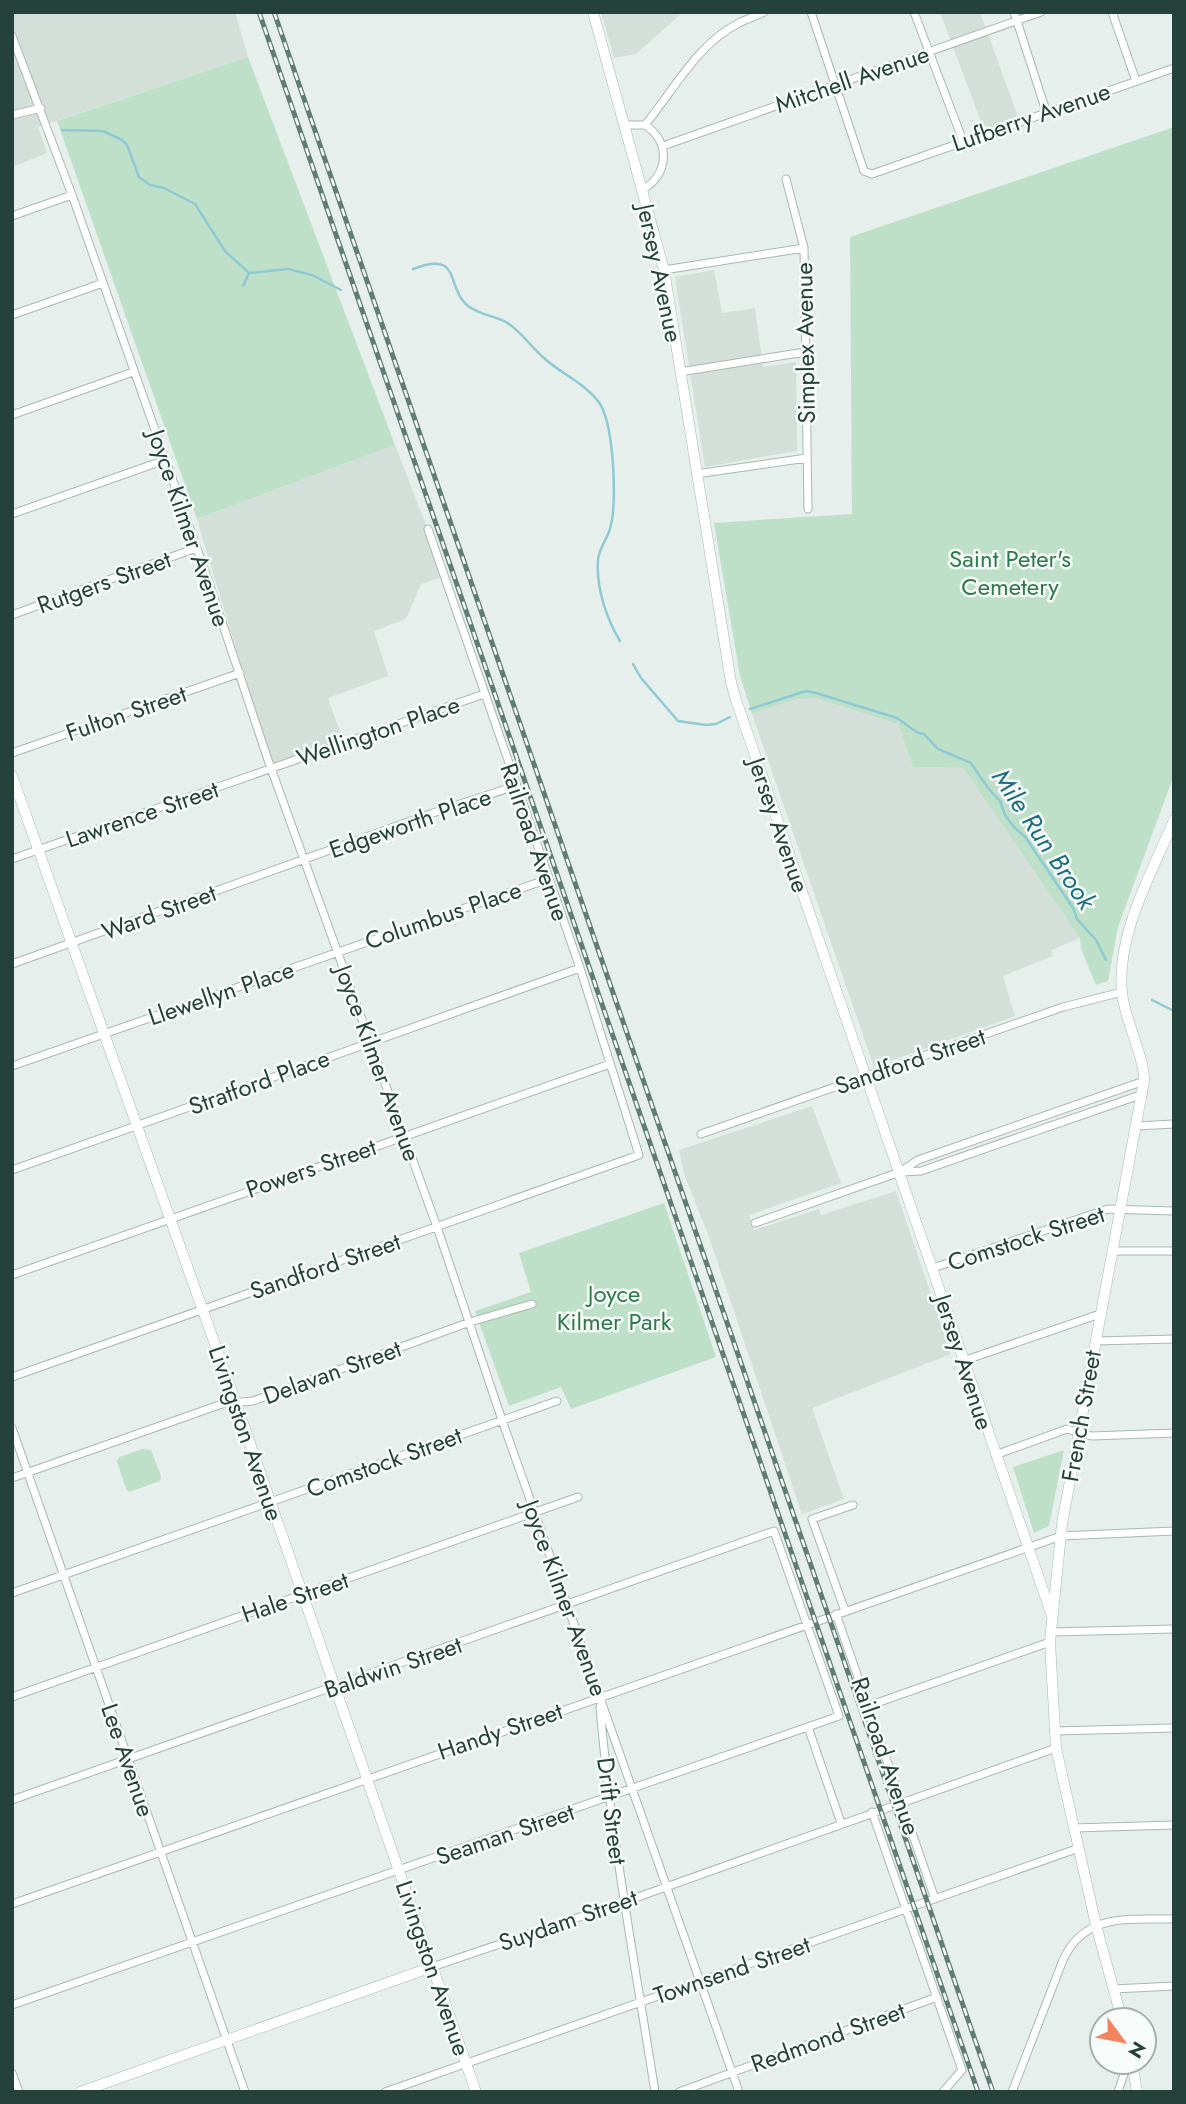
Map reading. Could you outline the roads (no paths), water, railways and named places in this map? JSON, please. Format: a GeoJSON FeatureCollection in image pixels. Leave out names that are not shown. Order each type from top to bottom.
{"type":"FeatureCollection","features":[{"type":"Feature","properties":{"kind":"main road","name":"Jersey Avenue"},"geometry":{"type":"LineString","coordinates":[[593,12],[664,270],[731,682],[1052,1616]]}},
{"type":"Feature","properties":{"kind":"main road","name":"Livingston Avenue"},"geometry":{"type":"LineString","coordinates":[[12,776],[236,1403],[476,2092]]}},
{"type":"Feature","properties":{"kind":"main road","name":"French Street"},"geometry":{"type":"LineString","coordinates":[[1118,2006],[1096,1925],[1056,1748],[1050,1637],[1060,1536],[1143,1094],[1144,1072],[1125,1014],[1123,969],[1130,929],[1174,820]]}},
{"type":"Feature","properties":{"kind":"main road","name":"Suydam Street"},"geometry":{"type":"LineString","coordinates":[[79,2092],[432,1967]]}},
{"type":"Feature","properties":{"kind":"street"},"geometry":{"type":"LineString","coordinates":[[645,125],[690,65],[717,38],[737,23],[764,12]]}},
{"type":"Feature","properties":{"kind":"street"},"geometry":{"type":"LineString","coordinates":[[811,12],[836,85]]}},
{"type":"Feature","properties":{"kind":"street"},"geometry":{"type":"LineString","coordinates":[[914,12],[963,141]]}},
{"type":"Feature","properties":{"kind":"street"},"geometry":{"type":"LineString","coordinates":[[1014,12],[1046,111]]}},
{"type":"Feature","properties":{"kind":"street","name":"Mitchell Avenue"},"geometry":{"type":"LineString","coordinates":[[663,146],[1041,12]]}},
{"type":"Feature","properties":{"kind":"street"},"geometry":{"type":"LineString","coordinates":[[1112,12],[1136,81]]}},
{"type":"Feature","properties":{"kind":"street","name":"Joyce Kilmer Avenue"},"geometry":{"type":"LineString","coordinates":[[12,36],[41,107],[272,769],[437,1227],[698,1982],[739,2092]]}},
{"type":"Feature","properties":{"kind":"street","name":"Lufberry Avenue"},"geometry":{"type":"LineString","coordinates":[[836,85],[864,171],[872,174],[1174,68]]}},
{"type":"Feature","properties":{"kind":"street"},"geometry":{"type":"LineString","coordinates":[[12,115],[41,107]]}},
{"type":"Feature","properties":{"kind":"street"},"geometry":{"type":"LineString","coordinates":[[623,125],[645,125],[657,134],[663,146],[664,159],[660,174],[642,190]]}},
{"type":"Feature","properties":{"kind":"street","name":"Simplex Avenue"},"geometry":{"type":"LineString","coordinates":[[786,178],[804,248],[808,509]]}},
{"type":"Feature","properties":{"kind":"street"},"geometry":{"type":"LineString","coordinates":[[12,216],[72,195]]}},
{"type":"Feature","properties":{"kind":"street"},"geometry":{"type":"LineString","coordinates":[[664,270],[804,248]]}},
{"type":"Feature","properties":{"kind":"street"},"geometry":{"type":"LineString","coordinates":[[12,315],[103,283]]}},
{"type":"Feature","properties":{"kind":"street"},"geometry":{"type":"LineString","coordinates":[[680,372],[805,352]]}},
{"type":"Feature","properties":{"kind":"street"},"geometry":{"type":"LineString","coordinates":[[12,415],[133,372]]}},
{"type":"Feature","properties":{"kind":"street"},"geometry":{"type":"LineString","coordinates":[[696,474],[807,458]]}},
{"type":"Feature","properties":{"kind":"street"},"geometry":{"type":"LineString","coordinates":[[12,514],[165,460]]}},
{"type":"Feature","properties":{"kind":"street","name":"Railroad Avenue"},"geometry":{"type":"LineString","coordinates":[[428,529],[580,968],[639,1156]]}},
{"type":"Feature","properties":{"kind":"street","name":"Rutgers Street"},"geometry":{"type":"LineString","coordinates":[[12,615],[196,548]]}},
{"type":"Feature","properties":{"kind":"street","name":"Fulton Street"},"geometry":{"type":"LineString","coordinates":[[12,752],[240,673]]}},
{"type":"Feature","properties":{"kind":"street","name":"Wellington Place"},"geometry":{"type":"LineString","coordinates":[[272,769],[484,694]]}},
{"type":"Feature","properties":{"kind":"street","name":"Lawrence Street"},"geometry":{"type":"LineString","coordinates":[[12,859],[272,769]]}},
{"type":"Feature","properties":{"kind":"street","name":"Edgeworth Place"},"geometry":{"type":"LineString","coordinates":[[305,860],[515,786]]}},
{"type":"Feature","properties":{"kind":"street","name":"Ward Street"},"geometry":{"type":"LineString","coordinates":[[12,964],[305,860]]}},
{"type":"Feature","properties":{"kind":"street","name":"Columbus Place"},"geometry":{"type":"LineString","coordinates":[[338,952],[548,879]]}},
{"type":"Feature","properties":{"kind":"street","name":"Llewellyn Place"},"geometry":{"type":"LineString","coordinates":[[12,1066],[338,952]]}},
{"type":"Feature","properties":{"kind":"street","name":"Stratford Place"},"geometry":{"type":"LineString","coordinates":[[12,1170],[580,968]]}},
{"type":"Feature","properties":{"kind":"street","name":"Sandford Street"},"geometry":{"type":"LineString","coordinates":[[701,1134],[1063,1007],[1122,992]]}},
{"type":"Feature","properties":{"kind":"street","name":"Powers Street"},"geometry":{"type":"LineString","coordinates":[[12,1275],[610,1064]]}},
{"type":"Feature","properties":{"kind":"street"},"geometry":{"type":"LineString","coordinates":[[755,1223],[900,1172],[918,1160],[1144,1081]]}},
{"type":"Feature","properties":{"kind":"street"},"geometry":{"type":"LineString","coordinates":[[900,1172],[921,1171],[1143,1094]]}},
{"type":"Feature","properties":{"kind":"street"},"geometry":{"type":"LineString","coordinates":[[1136,1126],[1174,1124]]}},
{"type":"Feature","properties":{"kind":"street"},"geometry":{"type":"LineString","coordinates":[[1009,1128],[1013,1139]]}},
{"type":"Feature","properties":{"kind":"street","name":"Sandford Street"},"geometry":{"type":"LineString","coordinates":[[12,1377],[639,1156]]}},
{"type":"Feature","properties":{"kind":"street","name":"Comstock Street"},"geometry":{"type":"LineString","coordinates":[[933,1268],[1108,1209],[1174,1211]]}},
{"type":"Feature","properties":{"kind":"street"},"geometry":{"type":"LineString","coordinates":[[1112,1251],[1174,1251]]}},
{"type":"Feature","properties":{"kind":"street","name":"Delavan Street"},"geometry":{"type":"LineString","coordinates":[[12,1478],[222,1405],[253,1401],[470,1322],[531,1304]]}},
{"type":"Feature","properties":{"kind":"street"},"geometry":{"type":"LineString","coordinates":[[963,1361],[1100,1314]]}},
{"type":"Feature","properties":{"kind":"street"},"geometry":{"type":"LineString","coordinates":[[1095,1341],[1174,1339]]}},
{"type":"Feature","properties":{"kind":"street","name":"Comstock Street"},"geometry":{"type":"LineString","coordinates":[[12,1593],[557,1401]]}},
{"type":"Feature","properties":{"kind":"street","name":"Lee Avenue"},"geometry":{"type":"LineString","coordinates":[[12,1428],[245,2092]]}},
{"type":"Feature","properties":{"kind":"street"},"geometry":{"type":"LineString","coordinates":[[995,1455],[1067,1429],[1092,1436],[1174,1433]]}},
{"type":"Feature","properties":{"kind":"street","name":"Hale Street"},"geometry":{"type":"LineString","coordinates":[[12,1697],[578,1497]]}},
{"type":"Feature","properties":{"kind":"street"},"geometry":{"type":"LineString","coordinates":[[845,1611],[812,1519],[853,1505]]}},
{"type":"Feature","properties":{"kind":"street","name":"Railroad Avenue"},"geometry":{"type":"LineString","coordinates":[[774,1531],[839,1716]]}},
{"type":"Feature","properties":{"kind":"street","name":"Baldwin Street"},"geometry":{"type":"LineString","coordinates":[[12,1800],[568,1606],[774,1531]]}},
{"type":"Feature","properties":{"kind":"street","name":"Handy Street"},"geometry":{"type":"LineString","coordinates":[[12,1904],[1028,1546],[1060,1536],[1174,1531]]}},
{"type":"Feature","properties":{"kind":"street","name":"Railroad Avenue"},"geometry":{"type":"LineString","coordinates":[[836,1614],[935,1899]]}},
{"type":"Feature","properties":{"kind":"street"},"geometry":{"type":"LineString","coordinates":[[868,1706],[1050,1637],[1174,1629]]}},
{"type":"Feature","properties":{"kind":"street","name":"Drift Street"},"geometry":{"type":"LineString","coordinates":[[599,1696],[609,1797],[655,2092]]}},
{"type":"Feature","properties":{"kind":"street","name":"Seaman Street"},"geometry":{"type":"LineString","coordinates":[[12,2005],[839,1716]]}},
{"type":"Feature","properties":{"kind":"street"},"geometry":{"type":"LineString","coordinates":[[808,1727],[841,1823]]}},
{"type":"Feature","properties":{"kind":"street"},"geometry":{"type":"LineString","coordinates":[[1054,1731],[1174,1728]]}},
{"type":"Feature","properties":{"kind":"street","name":"Suydam Street"},"geometry":{"type":"LineString","coordinates":[[432,1967],[624,1902],[1056,1748]]}},
{"type":"Feature","properties":{"kind":"street","name":"Railroad Avenue"},"geometry":{"type":"LineString","coordinates":[[872,1812],[962,2070],[947,2090]]}},
{"type":"Feature","properties":{"kind":"street"},"geometry":{"type":"LineString","coordinates":[[1074,1828],[1174,1825]]}},
{"type":"Feature","properties":{"kind":"street","name":"Townsend Street"},"geometry":{"type":"LineString","coordinates":[[385,2092],[1079,1848]]}},
{"type":"Feature","properties":{"kind":"street"},"geometry":{"type":"LineString","coordinates":[[1012,2092],[1066,1953],[1082,1934],[1096,1925],[1111,1921],[1174,1919]]}},
{"type":"Feature","properties":{"kind":"street"},"geometry":{"type":"LineString","coordinates":[[1114,1989],[1174,1986]]}},
{"type":"Feature","properties":{"kind":"street","name":"Redmond Street"},"geometry":{"type":"LineString","coordinates":[[679,2092],[937,1997]]}},
{"type":"Feature","properties":{"kind":"street"},"geometry":{"type":"LineString","coordinates":[[12,2073],[19,2092]]}},
{"type":"Feature","properties":{"kind":"waterway","name":"Mile Run Brook"},"geometry":{"type":"LineString","coordinates":[[62,130],[103,131],[122,140],[127,145],[139,177],[150,185],[164,188],[195,204],[225,251],[249,273],[288,269],[312,275],[341,290]]}},
{"type":"Feature","properties":{"kind":"waterway","name":"Mile Run Brook"},"geometry":{"type":"LineString","coordinates":[[413,269],[429,264],[440,264],[447,268],[457,292],[471,308],[511,325],[544,358],[598,401],[608,425],[614,480],[613,513],[610,529],[599,555],[599,581],[606,612],[620,641]]}},
{"type":"Feature","properties":{"kind":"waterway"},"geometry":{"type":"LineString","coordinates":[[243,286],[249,273]]}},
{"type":"Feature","properties":{"kind":"waterway","name":"Mile Run Brook"},"geometry":{"type":"LineString","coordinates":[[633,664],[641,678],[678,721],[706,725],[716,724],[730,717]]}},
{"type":"Feature","properties":{"kind":"waterway","name":"Mile Run Brook"},"geometry":{"type":"LineString","coordinates":[[750,709],[806,691],[816,693],[897,718],[918,733],[924,734],[938,749],[971,763],[1000,801],[1005,815],[1026,838],[1073,908],[1077,919],[1096,940],[1106,960]]}},
{"type":"Feature","properties":{"kind":"waterway","name":"Mile Run Brook"},"geometry":{"type":"LineString","coordinates":[[1152,1000],[1174,1011]]}},
{"type":"Feature","properties":{"kind":"railway"},"geometry":{"type":"LineString","coordinates":[[259,12],[978,2092]]}},
{"type":"Feature","properties":{"kind":"railway"},"geometry":{"type":"LineString","coordinates":[[274,12],[993,2092]]}},
{"type":"Feature","properties":{"kind":"park label","name":"Saint Peter's Cemetery"},"geometry":{"type":"Point","coordinates":[1010,572]}},
{"type":"Feature","properties":{"kind":"park label","name":"Joyce Kilmer Park"},"geometry":{"type":"Point","coordinates":[614,1307]}}]}
